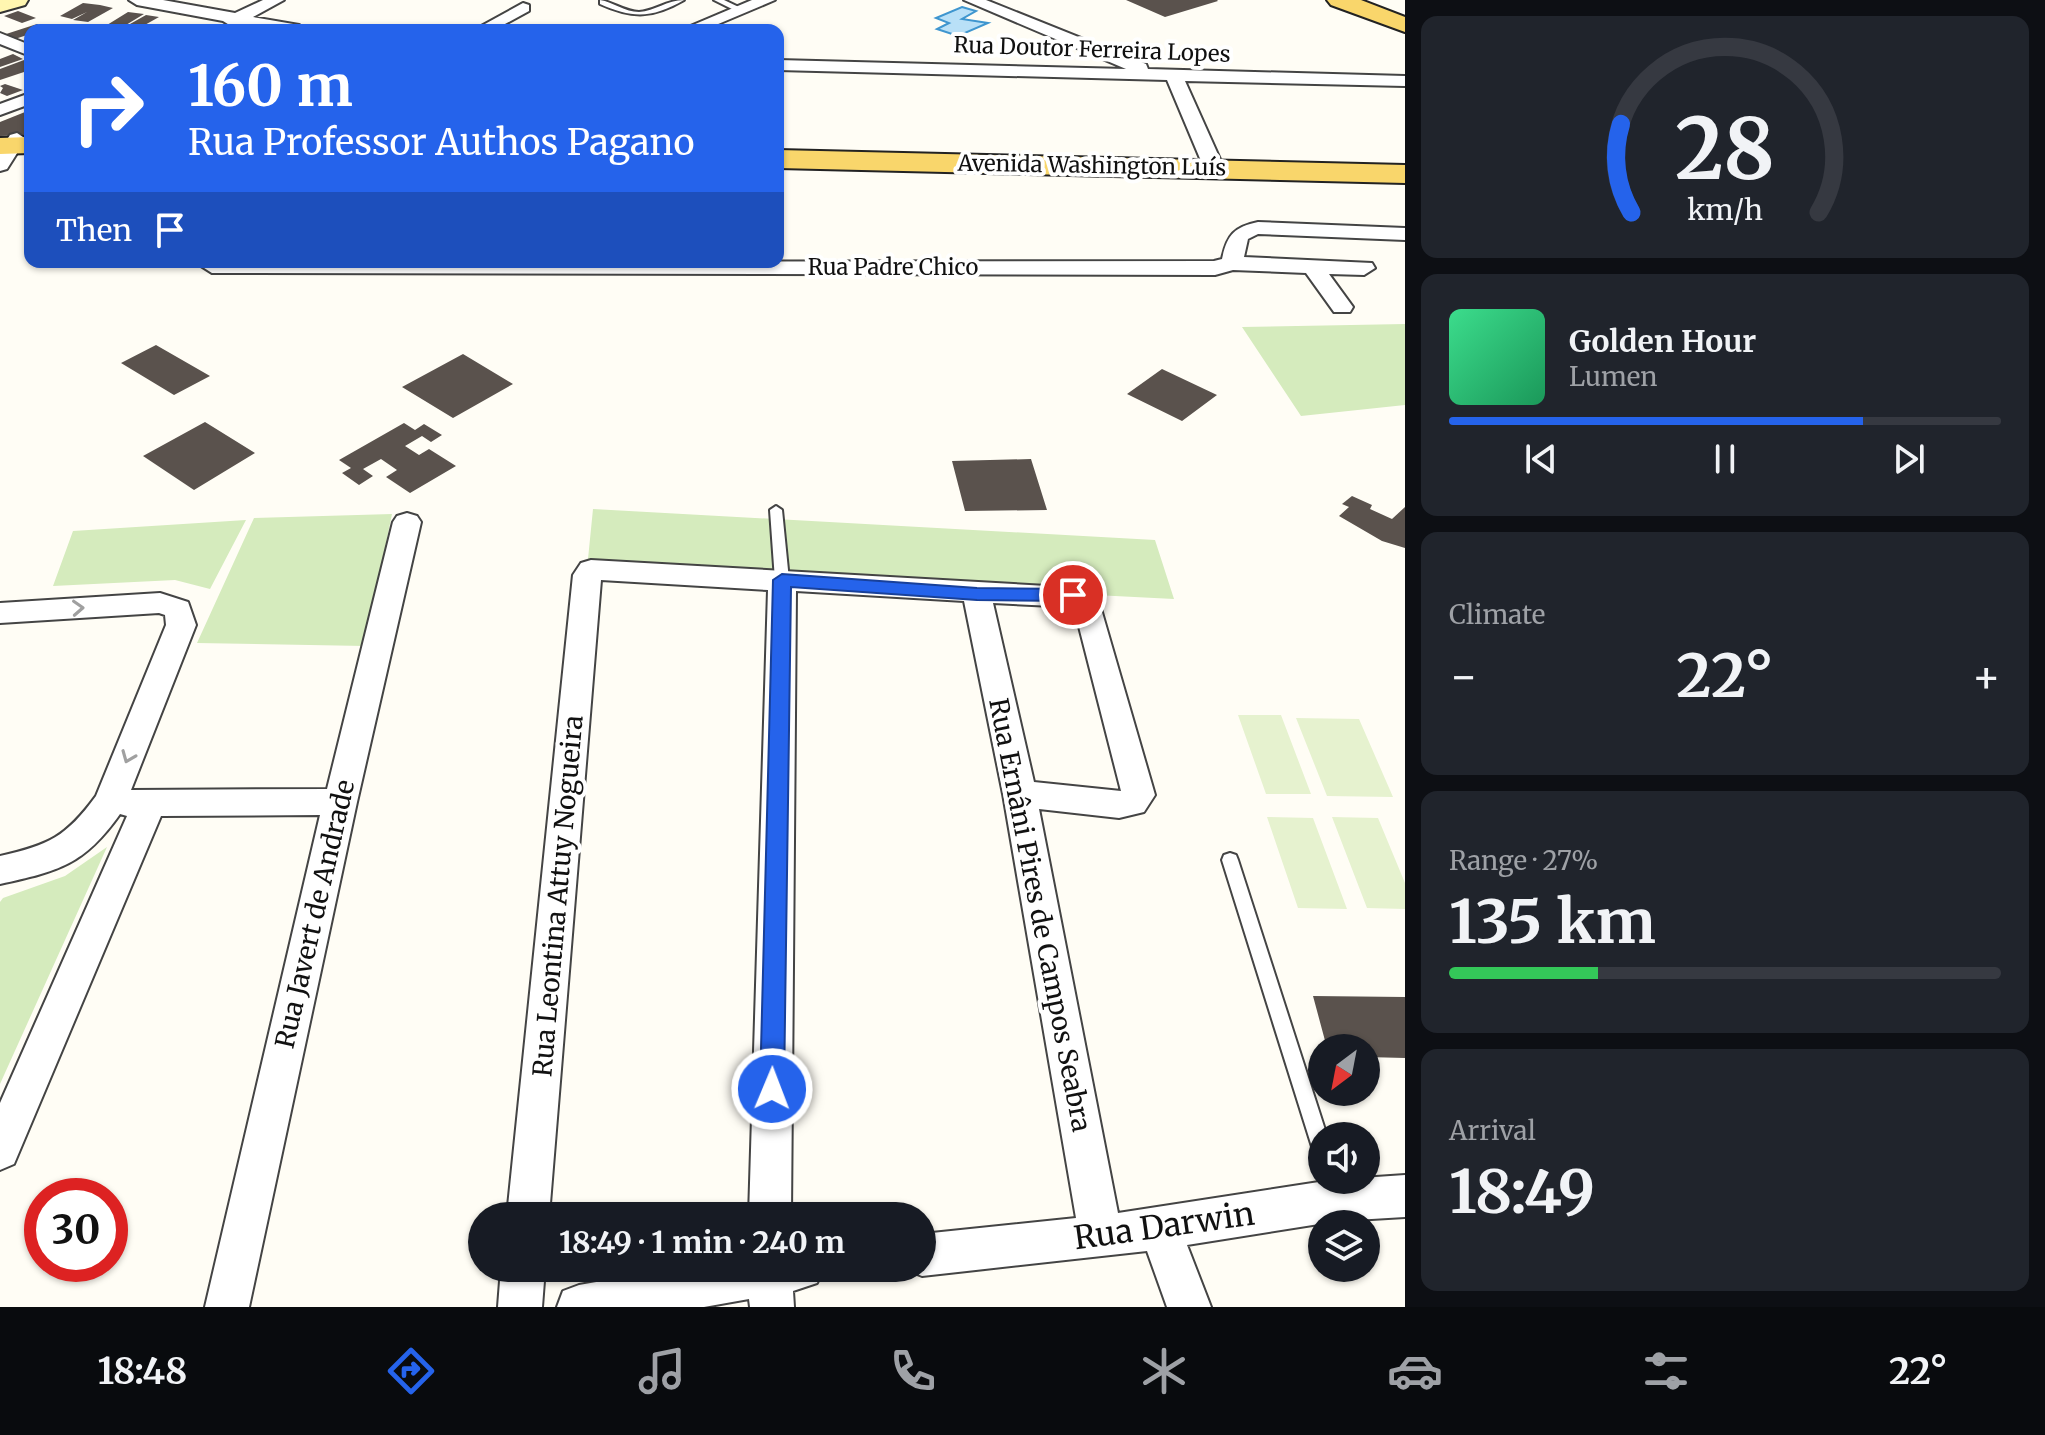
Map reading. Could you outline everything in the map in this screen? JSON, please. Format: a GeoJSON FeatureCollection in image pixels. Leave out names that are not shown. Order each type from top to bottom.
{"type":"FeatureCollection","features":[{"type":"Feature","properties":{"kind":"main road"},"geometry":{"type":"LineString","coordinates":[[1339,0],[1405,25]]}},
{"type":"Feature","properties":{"kind":"main road"},"geometry":{"type":"LineString","coordinates":[[1361,0],[1405,16]]}},
{"type":"Feature","properties":{"kind":"main road","name":"Avenida Washington Luís"},"geometry":{"type":"LineString","coordinates":[[784,151],[1213,164],[1405,174]]}},
{"type":"Feature","properties":{"kind":"main road","name":"Avenida Washington Luís"},"geometry":{"type":"LineString","coordinates":[[784,159],[1405,166]]}},
{"type":"Feature","properties":{"kind":"street"},"geometry":{"type":"LineString","coordinates":[[0,5],[17,0]]}},
{"type":"Feature","properties":{"kind":"street"},"geometry":{"type":"LineString","coordinates":[[137,0],[265,24]]}},
{"type":"Feature","properties":{"kind":"street"},"geometry":{"type":"LineString","coordinates":[[223,24],[276,0]]}},
{"type":"Feature","properties":{"kind":"street"},"geometry":{"type":"LineString","coordinates":[[705,24],[767,0]]}},
{"type":"Feature","properties":{"kind":"street"},"geometry":{"type":"LineString","coordinates":[[972,0],[1165,76],[1213,164]]}},
{"type":"Feature","properties":{"kind":"street"},"geometry":{"type":"LineString","coordinates":[[493,24],[523,8]]}},
{"type":"Feature","properties":{"kind":"street"},"geometry":{"type":"LineString","coordinates":[[0,38],[24,48]]}},
{"type":"Feature","properties":{"kind":"street","name":"Rua Doutor Ferreira Lopes"},"geometry":{"type":"LineString","coordinates":[[784,65],[1405,81]]}},
{"type":"Feature","properties":{"kind":"street"},"geometry":{"type":"LineString","coordinates":[[0,110],[24,100]]}},
{"type":"Feature","properties":{"kind":"street"},"geometry":{"type":"LineString","coordinates":[[1232,263],[1238,237],[1244,231],[1258,228],[1405,234]]}},
{"type":"Feature","properties":{"kind":"street","name":"Rua Padre Chico"},"geometry":{"type":"LineString","coordinates":[[784,267],[1215,268],[1232,263],[1364,268]]}},
{"type":"Feature","properties":{"kind":"street"},"geometry":{"type":"LineString","coordinates":[[1313,267],[1342,307]]}},
{"type":"Feature","properties":{"kind":"street","name":"Rua Javert de Andrade"},"geometry":{"type":"LineString","coordinates":[[227,1307],[340,802],[407,522]]}},
{"type":"Feature","properties":{"kind":"street","name":"Rua Leontina Attuy Nogueira"},"geometry":{"type":"LineString","coordinates":[[529,1202],[587,575],[591,570],[600,568],[782,580]]}},
{"type":"Feature","properties":{"kind":"street"},"geometry":{"type":"LineString","coordinates":[[770,1202],[782,580],[977,594],[1073,595],[1087,602],[1138,795],[1132,803],[1119,805],[1020,794]]}},
{"type":"Feature","properties":{"kind":"street","name":"Rua Ernâni Pires de Campos Seabra"},"geometry":{"type":"LineString","coordinates":[[977,594],[1020,794],[1101,1237]]}},
{"type":"Feature","properties":{"kind":"street"},"geometry":{"type":"LineString","coordinates":[[0,613],[160,603],[178,609],[181,625],[110,802],[90,830],[46,860],[0,870]]}},
{"type":"Feature","properties":{"kind":"street"},"geometry":{"type":"LineString","coordinates":[[110,802],[340,802]]}},
{"type":"Feature","properties":{"kind":"street"},"geometry":{"type":"LineString","coordinates":[[0,1150],[149,804]]}},
{"type":"Feature","properties":{"kind":"street","name":"Rua Darwin"},"geometry":{"type":"LineString","coordinates":[[936,1254],[1160,1229],[1317,1194]]}},
{"type":"Feature","properties":{"kind":"street","name":"Rua Darwin"},"geometry":{"type":"LineString","coordinates":[[1380,1194],[1405,1196]]}},
{"type":"Feature","properties":{"kind":"street"},"geometry":{"type":"LineString","coordinates":[[1160,1229],[1189,1307]]}},
{"type":"Feature","properties":{"kind":"street"},"geometry":{"type":"LineString","coordinates":[[520,1307],[522,1282]]}},
{"type":"Feature","properties":{"kind":"street"},"geometry":{"type":"LineString","coordinates":[[579,1307],[757,1282]]}},
{"type":"Feature","properties":{"kind":"lane"},"geometry":{"type":"LineString","coordinates":[[603,2],[628,15],[638,15],[680,0]]}},
{"type":"Feature","properties":{"kind":"lane"},"geometry":{"type":"LineString","coordinates":[[718,0],[741,10]]}},
{"type":"Feature","properties":{"kind":"lane"},"geometry":{"type":"LineString","coordinates":[[776,510],[782,580]]}},
{"type":"Feature","properties":{"kind":"lane"},"geometry":{"type":"LineString","coordinates":[[1230,860],[1313,1122]]}},
{"type":"Feature","properties":{"kind":"green space"},"geometry":{"type":"Polygon","coordinates":[[[1405,324],[1405,405],[1301,416],[1242,327],[1405,324]]]}},
{"type":"Feature","properties":{"kind":"green space"},"geometry":{"type":"Polygon","coordinates":[[[593,509],[1155,540],[1174,599],[587,569],[593,509]]]}},
{"type":"Feature","properties":{"kind":"green space"},"geometry":{"type":"Polygon","coordinates":[[[392,514],[365,646],[197,643],[254,518],[392,514]]]}},
{"type":"Feature","properties":{"kind":"green space"},"geometry":{"type":"Polygon","coordinates":[[[246,520],[210,589],[175,580],[53,586],[73,531],[246,520]]]}},
{"type":"Feature","properties":{"kind":"green space"},"geometry":{"type":"Polygon","coordinates":[[[1238,715],[1281,715],[1311,794],[1266,794],[1238,715]]]}},
{"type":"Feature","properties":{"kind":"green space"},"geometry":{"type":"Polygon","coordinates":[[[1296,718],[1359,719],[1393,797],[1327,796],[1296,718]]]}},
{"type":"Feature","properties":{"kind":"green space"},"geometry":{"type":"Polygon","coordinates":[[[1267,817],[1313,818],[1347,909],[1298,908],[1267,817]]]}},
{"type":"Feature","properties":{"kind":"green space"},"geometry":{"type":"Polygon","coordinates":[[[1332,817],[1378,818],[1405,883],[1405,909],[1367,908],[1332,817]]]}},
{"type":"Feature","properties":{"kind":"green space"},"geometry":{"type":"Polygon","coordinates":[[[107,847],[0,1084],[0,902],[3,898],[65,876],[107,847]]]}},
{"type":"Feature","properties":{"kind":"water"},"geometry":{"type":"Polygon","coordinates":[[[962,7],[976,11],[962,19],[988,23],[958,36],[937,29],[949,23],[936,18],[962,7]]]}},
{"type":"Feature","properties":{"kind":"building"},"geometry":{"type":"Polygon","coordinates":[[[1126,0],[1217,0],[1218,1],[1165,17],[1126,0]]]}},
{"type":"Feature","properties":{"kind":"building"},"geometry":{"type":"Polygon","coordinates":[[[83,3],[113,8],[88,22],[73,20],[87,12],[72,19],[60,16],[83,3]]]}},
{"type":"Feature","properties":{"kind":"building"},"geometry":{"type":"Polygon","coordinates":[[[18,11],[36,18],[22,23],[4,16],[18,11]]]}},
{"type":"Feature","properties":{"kind":"building"},"geometry":{"type":"Polygon","coordinates":[[[128,12],[144,14],[128,24],[109,24],[128,12]]]}},
{"type":"Feature","properties":{"kind":"building"},"geometry":{"type":"Polygon","coordinates":[[[146,15],[159,17],[147,24],[130,24],[146,15]]]}},
{"type":"Feature","properties":{"kind":"building"},"geometry":{"type":"Polygon","coordinates":[[[24,28],[24,36],[12,40],[3,35],[24,28]]]}},
{"type":"Feature","properties":{"kind":"building"},"geometry":{"type":"Polygon","coordinates":[[[13,54],[23,59],[0,67],[0,59],[13,54]]]}},
{"type":"Feature","properties":{"kind":"building"},"geometry":{"type":"Polygon","coordinates":[[[24,60],[24,72],[0,80],[0,69],[24,60]]]}},
{"type":"Feature","properties":{"kind":"building"},"geometry":{"type":"Polygon","coordinates":[[[5,84],[23,90],[7,96],[0,93],[3,88],[0,86],[5,84]]]}},
{"type":"Feature","properties":{"kind":"building"},"geometry":{"type":"Polygon","coordinates":[[[24,112],[24,135],[0,136],[0,122],[24,112]]]}},
{"type":"Feature","properties":{"kind":"building"},"geometry":{"type":"Polygon","coordinates":[[[156,345],[210,376],[174,395],[121,363],[156,345]]]}},
{"type":"Feature","properties":{"kind":"building"},"geometry":{"type":"Polygon","coordinates":[[[463,354],[513,384],[453,418],[402,387],[463,354]]]}},
{"type":"Feature","properties":{"kind":"building"},"geometry":{"type":"Polygon","coordinates":[[[1162,369],[1217,395],[1182,421],[1127,394],[1162,369]]]}},
{"type":"Feature","properties":{"kind":"building"},"geometry":{"type":"Polygon","coordinates":[[[205,422],[255,453],[194,490],[143,456],[205,422]]]}},
{"type":"Feature","properties":{"kind":"building"},"geometry":{"type":"Polygon","coordinates":[[[404,423],[415,430],[424,424],[442,435],[431,442],[422,436],[405,446],[419,455],[429,449],[456,466],[410,493],[386,477],[397,470],[381,459],[363,469],[373,476],[359,485],[342,473],[351,468],[339,460],[404,423]]]}},
{"type":"Feature","properties":{"kind":"building"},"geometry":{"type":"Polygon","coordinates":[[[1031,459],[1047,510],[965,511],[952,461],[1031,459]]]}},
{"type":"Feature","properties":{"kind":"building"},"geometry":{"type":"Polygon","coordinates":[[[1352,496],[1392,519],[1405,507],[1405,548],[1382,541],[1339,516],[1349,507],[1342,504],[1352,496]]]}},
{"type":"Feature","properties":{"kind":"building"},"geometry":{"type":"Polygon","coordinates":[[[1313,996],[1405,997],[1405,1058],[1380,1057],[1380,1034],[1323,1034],[1313,996]]]}},
{"type":"Feature","properties":{"kind":"route"},"geometry":{"type":"LineString","coordinates":[[772,1089],[782,580],[977,594],[1073,595]]}}]}
